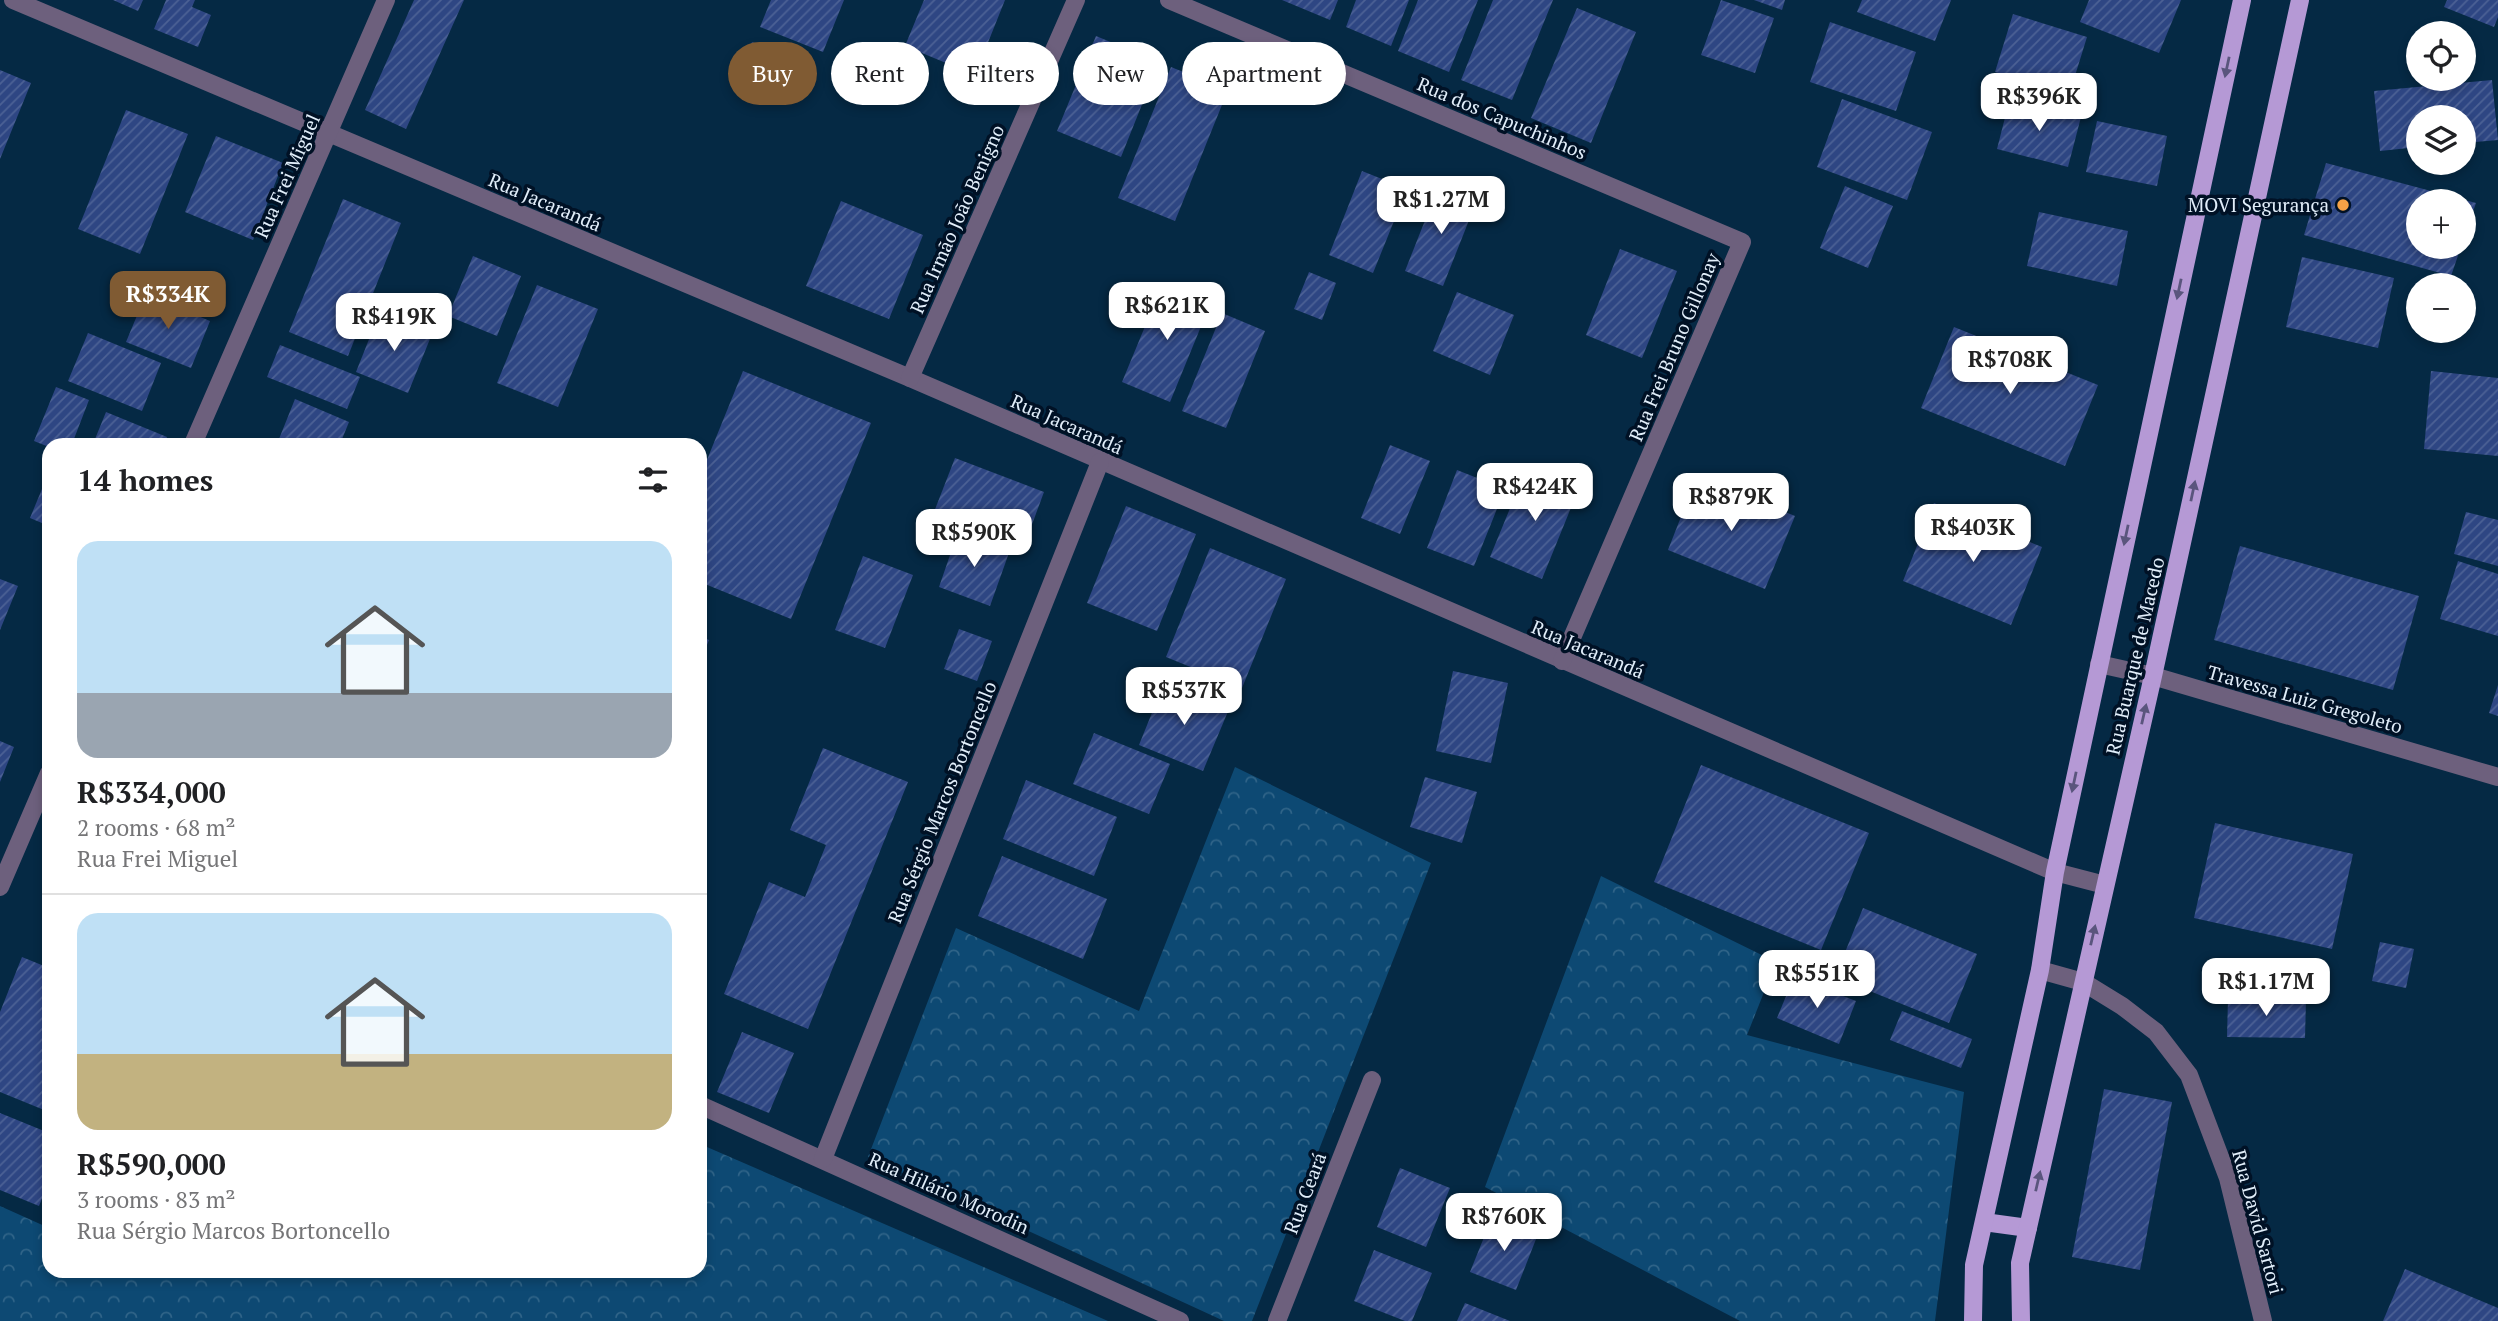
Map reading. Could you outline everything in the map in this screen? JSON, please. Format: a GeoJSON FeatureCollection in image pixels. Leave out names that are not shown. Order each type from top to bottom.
{"type":"FeatureCollection","features":[{"type":"Feature","properties":{"kind":"main road","name":"Rua Buarque de Macedo"},"geometry":{"type":"LineString","coordinates":[[1973,1321],[1974,1265],[2040,970],[2055,872],[2242,0]]}},
{"type":"Feature","properties":{"kind":"main road","name":"Rua Buarque de Macedo"},"geometry":{"type":"LineString","coordinates":[[2021,1321],[2020,1263],[2153,676],[2300,0]]}},
{"type":"Feature","properties":{"kind":"main road"},"geometry":{"type":"LineString","coordinates":[[1983,1222],[2028,1228]]}},
{"type":"Feature","properties":{"kind":"street","name":"Rua Jacarandá"},"geometry":{"type":"LineString","coordinates":[[13,0],[910,378],[2055,872],[2105,885]]}},
{"type":"Feature","properties":{"kind":"street","name":"Rua Frei Miguel"},"geometry":{"type":"LineString","coordinates":[[196,438],[386,0]]}},
{"type":"Feature","properties":{"kind":"street","name":"Rua Irmão João Benigno"},"geometry":{"type":"LineString","coordinates":[[910,378],[1076,0]]}},
{"type":"Feature","properties":{"kind":"street","name":"Rua dos Capuchinhos"},"geometry":{"type":"LineString","coordinates":[[1169,0],[1742,242]]}},
{"type":"Feature","properties":{"kind":"street","name":"Rua Frei Bruno Gillonay"},"geometry":{"type":"LineString","coordinates":[[1562,661],[1742,242]]}},
{"type":"Feature","properties":{"kind":"street","name":"Rua Sérgio Marcos Bortoncello"},"geometry":{"type":"LineString","coordinates":[[823,1159],[1100,462]]}},
{"type":"Feature","properties":{"kind":"street","name":"Travessa Luiz Gregoleto"},"geometry":{"type":"LineString","coordinates":[[2099,664],[2153,676],[2498,777]]}},
{"type":"Feature","properties":{"kind":"street"},"geometry":{"type":"LineString","coordinates":[[0,887],[41,812]]}},
{"type":"Feature","properties":{"kind":"street","name":"Rua David Sartori"},"geometry":{"type":"LineString","coordinates":[[2040,970],[2083,982],[2122,1006],[2155,1032],[2189,1074],[2228,1178],[2263,1321]]}},
{"type":"Feature","properties":{"kind":"street","name":"Rua Ceará"},"geometry":{"type":"LineString","coordinates":[[1277,1321],[1372,1080]]}},
{"type":"Feature","properties":{"kind":"street","name":"Rua Hilário Morodin"},"geometry":{"type":"LineString","coordinates":[[707,1108],[1180,1321]]}},
{"type":"Feature","properties":{"kind":"green space"},"geometry":{"type":"Polygon","coordinates":[[[1235,767],[1431,863],[1252,1321],[1224,1321],[868,1157],[956,928],[1139,1011],[1235,767]]]}},
{"type":"Feature","properties":{"kind":"green space"},"geometry":{"type":"Polygon","coordinates":[[[1601,876],[1776,962],[1747,1035],[1964,1092],[1935,1321],[1740,1321],[1485,1187],[1601,876]]]}},
{"type":"Feature","properties":{"kind":"green space"},"geometry":{"type":"Polygon","coordinates":[[[707,1147],[1108,1321],[0,1321],[0,1206],[42,1225],[42,1278],[707,1278],[707,1147]]]}},
{"type":"Feature","properties":{"kind":"building"},"geometry":{"type":"Polygon","coordinates":[[[113,0],[143,0],[138,11],[113,0]]]}},
{"type":"Feature","properties":{"kind":"building"},"geometry":{"type":"Polygon","coordinates":[[[166,0],[195,0],[192,7],[211,15],[198,47],[154,29],[166,0]]]}},
{"type":"Feature","properties":{"kind":"building"},"geometry":{"type":"Polygon","coordinates":[[[414,0],[464,0],[406,129],[365,110],[414,0]]]}},
{"type":"Feature","properties":{"kind":"building"},"geometry":{"type":"Polygon","coordinates":[[[771,0],[844,0],[823,52],[817,50],[817,42],[798,42],[760,27],[771,0]]]}},
{"type":"Feature","properties":{"kind":"building"},"geometry":{"type":"Polygon","coordinates":[[[924,0],[1005,0],[988,42],[943,42],[943,62],[929,56],[929,42],[907,42],[924,0]]]}},
{"type":"Feature","properties":{"kind":"building"},"geometry":{"type":"Polygon","coordinates":[[[1282,0],[1338,0],[1330,20],[1282,0]]]}},
{"type":"Feature","properties":{"kind":"building"},"geometry":{"type":"Polygon","coordinates":[[[1356,0],[1409,0],[1391,46],[1346,27],[1356,0]]]}},
{"type":"Feature","properties":{"kind":"building"},"geometry":{"type":"Polygon","coordinates":[[[1418,0],[1478,0],[1449,72],[1398,51],[1418,0]]]}},
{"type":"Feature","properties":{"kind":"building"},"geometry":{"type":"Polygon","coordinates":[[[1493,0],[1553,0],[1512,100],[1461,80],[1493,0]]]}},
{"type":"Feature","properties":{"kind":"building"},"geometry":{"type":"Polygon","coordinates":[[[1721,0],[1774,18],[1755,73],[1701,55],[1721,0]]]}},
{"type":"Feature","properties":{"kind":"building"},"geometry":{"type":"Polygon","coordinates":[[[1754,0],[1785,0],[1782,10],[1754,0]]]}},
{"type":"Feature","properties":{"kind":"building"},"geometry":{"type":"Polygon","coordinates":[[[1862,0],[1951,0],[1935,41],[1857,12],[1862,0]]]}},
{"type":"Feature","properties":{"kind":"building"},"geometry":{"type":"Polygon","coordinates":[[[2089,0],[2181,0],[2159,53],[2080,22],[2089,0]]]}},
{"type":"Feature","properties":{"kind":"building"},"geometry":{"type":"Polygon","coordinates":[[[2447,0],[2498,0],[2498,17],[2494,27],[2444,7],[2447,0]]]}},
{"type":"Feature","properties":{"kind":"building"},"geometry":{"type":"Polygon","coordinates":[[[1577,8],[1636,32],[1591,143],[1531,118],[1577,8]]]}},
{"type":"Feature","properties":{"kind":"building"},"geometry":{"type":"Polygon","coordinates":[[[2013,14],[2087,37],[2069,95],[1995,72],[2013,14]]]}},
{"type":"Feature","properties":{"kind":"building"},"geometry":{"type":"Polygon","coordinates":[[[1830,22],[1916,52],[1896,111],[1810,82],[1830,22]]]}},
{"type":"Feature","properties":{"kind":"building"},"geometry":{"type":"Polygon","coordinates":[[[1096,36],[1111,42],[1094,42],[1096,36]]]}},
{"type":"Feature","properties":{"kind":"building"},"geometry":{"type":"Polygon","coordinates":[[[1171,67],[1182,71],[1182,105],[1222,105],[1175,221],[1118,198],[1156,105],[1168,105],[1168,74],[1171,67]]]}},
{"type":"Feature","properties":{"kind":"building"},"geometry":{"type":"Polygon","coordinates":[[[0,70],[31,83],[0,159],[0,70]]]}},
{"type":"Feature","properties":{"kind":"building"},"geometry":{"type":"Polygon","coordinates":[[[2492,80],[2498,140],[2476,142],[2476,105],[2406,105],[2406,148],[2380,151],[2374,91],[2406,88],[2406,91],[2476,91],[2476,81],[2492,80]]]}},
{"type":"Feature","properties":{"kind":"building"},"geometry":{"type":"Polygon","coordinates":[[[1073,92],[1073,105],[1142,105],[1121,157],[1057,131],[1073,92]]]}},
{"type":"Feature","properties":{"kind":"building"},"geometry":{"type":"Polygon","coordinates":[[[2010,98],[2081,117],[2068,167],[1997,149],[2010,98]]]}},
{"type":"Feature","properties":{"kind":"building"},"geometry":{"type":"Polygon","coordinates":[[[1842,99],[1932,132],[1907,200],[1817,167],[1842,99]]]}},
{"type":"Feature","properties":{"kind":"building"},"geometry":{"type":"Polygon","coordinates":[[[126,110],[188,134],[140,254],[78,229],[126,110]]]}},
{"type":"Feature","properties":{"kind":"building"},"geometry":{"type":"Polygon","coordinates":[[[2097,121],[2167,136],[2157,186],[2086,172],[2097,121]]]}},
{"type":"Feature","properties":{"kind":"building"},"geometry":{"type":"Polygon","coordinates":[[[216,136],[283,163],[253,240],[185,212],[216,136]]]}},
{"type":"Feature","properties":{"kind":"building"},"geometry":{"type":"Polygon","coordinates":[[[2326,163],[2424,189],[2406,189],[2406,259],[2457,259],[2452,273],[2440,273],[2304,235],[2326,163]]]}},
{"type":"Feature","properties":{"kind":"building"},"geometry":{"type":"Polygon","coordinates":[[[1362,171],[1407,189],[1373,273],[1329,255],[1362,171]]]}},
{"type":"Feature","properties":{"kind":"building"},"geometry":{"type":"Polygon","coordinates":[[[1439,185],[1477,200],[1443,286],[1405,271],[1439,185]]]}},
{"type":"Feature","properties":{"kind":"building"},"geometry":{"type":"Polygon","coordinates":[[[1845,186],[1893,206],[1868,268],[1820,248],[1845,186]]]}},
{"type":"Feature","properties":{"kind":"building"},"geometry":{"type":"Polygon","coordinates":[[[343,199],[401,223],[348,356],[289,332],[343,199]]]}},
{"type":"Feature","properties":{"kind":"building"},"geometry":{"type":"Polygon","coordinates":[[[841,201],[923,235],[889,319],[806,286],[841,201]]]}},
{"type":"Feature","properties":{"kind":"building"},"geometry":{"type":"Polygon","coordinates":[[[2039,212],[2128,231],[2117,286],[2027,266],[2039,212]]]}},
{"type":"Feature","properties":{"kind":"building"},"geometry":{"type":"Polygon","coordinates":[[[1620,249],[1677,271],[1642,358],[1586,335],[1620,249]]]}},
{"type":"Feature","properties":{"kind":"building"},"geometry":{"type":"Polygon","coordinates":[[[473,256],[521,276],[497,336],[448,316],[473,256]]]}},
{"type":"Feature","properties":{"kind":"building"},"geometry":{"type":"Polygon","coordinates":[[[2302,257],[2394,278],[2378,348],[2286,327],[2302,257]]]}},
{"type":"Feature","properties":{"kind":"building"},"geometry":{"type":"Polygon","coordinates":[[[1309,272],[1336,283],[1322,320],[1294,309],[1309,272]]]}},
{"type":"Feature","properties":{"kind":"building"},"geometry":{"type":"Polygon","coordinates":[[[1163,283],[1211,302],[1170,402],[1122,382],[1163,283]]]}},
{"type":"Feature","properties":{"kind":"building"},"geometry":{"type":"Polygon","coordinates":[[[537,285],[598,309],[558,407],[497,383],[537,285]]]}},
{"type":"Feature","properties":{"kind":"building"},"geometry":{"type":"Polygon","coordinates":[[[1457,292],[1514,315],[1490,375],[1433,351],[1457,292]]]}},
{"type":"Feature","properties":{"kind":"building"},"geometry":{"type":"Polygon","coordinates":[[[146,294],[210,321],[191,368],[126,342],[146,294]]]}},
{"type":"Feature","properties":{"kind":"building"},"geometry":{"type":"Polygon","coordinates":[[[1222,313],[1265,331],[1226,428],[1182,411],[1222,313]]]}},
{"type":"Feature","properties":{"kind":"building"},"geometry":{"type":"Polygon","coordinates":[[[379,314],[432,334],[408,393],[356,372],[379,314]]]}},
{"type":"Feature","properties":{"kind":"building"},"geometry":{"type":"Polygon","coordinates":[[[1954,327],[2098,385],[2065,466],[1921,408],[1954,327]]]}},
{"type":"Feature","properties":{"kind":"building"},"geometry":{"type":"Polygon","coordinates":[[[88,333],[161,363],[142,411],[68,381],[88,333]]]}},
{"type":"Feature","properties":{"kind":"building"},"geometry":{"type":"Polygon","coordinates":[[[280,345],[360,377],[347,409],[267,377],[280,345]]]}},
{"type":"Feature","properties":{"kind":"building"},"geometry":{"type":"Polygon","coordinates":[[[743,371],[871,423],[791,619],[707,585],[707,460],[743,371]]]}},
{"type":"Feature","properties":{"kind":"building"},"geometry":{"type":"Polygon","coordinates":[[[2431,371],[2498,378],[2498,456],[2424,449],[2431,371]]]}},
{"type":"Feature","properties":{"kind":"building"},"geometry":{"type":"Polygon","coordinates":[[[56,387],[89,400],[74,438],[42,438],[42,444],[34,441],[56,387]]]}},
{"type":"Feature","properties":{"kind":"building"},"geometry":{"type":"Polygon","coordinates":[[[295,399],[349,422],[342,438],[279,438],[295,399]]]}},
{"type":"Feature","properties":{"kind":"building"},"geometry":{"type":"Polygon","coordinates":[[[106,412],[167,437],[167,438],[95,438],[106,412]]]}},
{"type":"Feature","properties":{"kind":"building"},"geometry":{"type":"Polygon","coordinates":[[[1390,445],[1430,461],[1400,534],[1361,518],[1390,445]]]}},
{"type":"Feature","properties":{"kind":"building"},"geometry":{"type":"Polygon","coordinates":[[[955,458],[1044,492],[1024,546],[934,512],[955,458]]]}},
{"type":"Feature","properties":{"kind":"building"},"geometry":{"type":"Polygon","coordinates":[[[1527,467],[1579,488],[1542,579],[1490,557],[1527,467]]]}},
{"type":"Feature","properties":{"kind":"building"},"geometry":{"type":"Polygon","coordinates":[[[1457,470],[1505,489],[1474,566],[1427,548],[1457,470]]]}},
{"type":"Feature","properties":{"kind":"building"},"geometry":{"type":"Polygon","coordinates":[[[1697,476],[1795,516],[1765,589],[1668,550],[1697,476]]]}},
{"type":"Feature","properties":{"kind":"building"},"geometry":{"type":"Polygon","coordinates":[[[42,489],[42,523],[30,518],[42,489]]]}},
{"type":"Feature","properties":{"kind":"building"},"geometry":{"type":"Polygon","coordinates":[[[1934,503],[2042,547],[2011,625],[1903,581],[1934,503]]]}},
{"type":"Feature","properties":{"kind":"building"},"geometry":{"type":"Polygon","coordinates":[[[1126,506],[1196,534],[1157,631],[1087,603],[1126,506]]]}},
{"type":"Feature","properties":{"kind":"building"},"geometry":{"type":"Polygon","coordinates":[[[2466,512],[2498,520],[2498,566],[2454,554],[2466,512]]]}},
{"type":"Feature","properties":{"kind":"building"},"geometry":{"type":"Polygon","coordinates":[[[958,532],[1010,550],[990,606],[939,587],[958,532]]]}},
{"type":"Feature","properties":{"kind":"building"},"geometry":{"type":"Polygon","coordinates":[[[2240,546],[2419,596],[2393,690],[2214,640],[2240,546]]]}},
{"type":"Feature","properties":{"kind":"building"},"geometry":{"type":"Polygon","coordinates":[[[1210,548],[1286,579],[1242,688],[1166,657],[1210,548]]]}},
{"type":"Feature","properties":{"kind":"building"},"geometry":{"type":"Polygon","coordinates":[[[863,556],[913,575],[885,648],[835,630],[863,556]]]}},
{"type":"Feature","properties":{"kind":"building"},"geometry":{"type":"Polygon","coordinates":[[[2458,561],[2498,574],[2498,636],[2440,619],[2458,561]]]}},
{"type":"Feature","properties":{"kind":"building"},"geometry":{"type":"Polygon","coordinates":[[[0,579],[18,586],[0,630],[0,579]]]}},
{"type":"Feature","properties":{"kind":"building"},"geometry":{"type":"Polygon","coordinates":[[[959,629],[992,641],[977,681],[944,669],[959,629]]]}},
{"type":"Feature","properties":{"kind":"building"},"geometry":{"type":"Polygon","coordinates":[[[1453,671],[1508,683],[1491,763],[1436,751],[1453,671]]]}},
{"type":"Feature","properties":{"kind":"building"},"geometry":{"type":"Polygon","coordinates":[[[1164,683],[1229,709],[1203,771],[1139,745],[1164,683]]]}},
{"type":"Feature","properties":{"kind":"building"},"geometry":{"type":"Polygon","coordinates":[[[2498,685],[2498,716],[2489,713],[2498,685]]]}},
{"type":"Feature","properties":{"kind":"building"},"geometry":{"type":"Polygon","coordinates":[[[1094,733],[1170,764],[1149,814],[1073,784],[1094,733]]]}},
{"type":"Feature","properties":{"kind":"building"},"geometry":{"type":"Polygon","coordinates":[[[0,741],[14,747],[0,782],[0,741]]]}},
{"type":"Feature","properties":{"kind":"building"},"geometry":{"type":"Polygon","coordinates":[[[823,748],[908,782],[808,1029],[724,994],[769,882],[805,897],[826,845],[790,830],[823,748]]]}},
{"type":"Feature","properties":{"kind":"building"},"geometry":{"type":"Polygon","coordinates":[[[1701,765],[1869,833],[1821,950],[1654,882],[1701,765]]]}},
{"type":"Feature","properties":{"kind":"building"},"geometry":{"type":"Polygon","coordinates":[[[1425,777],[1477,792],[1462,843],[1410,827],[1425,777]]]}},
{"type":"Feature","properties":{"kind":"building"},"geometry":{"type":"Polygon","coordinates":[[[1026,780],[1117,817],[1094,876],[1003,839],[1026,780]]]}},
{"type":"Feature","properties":{"kind":"building"},"geometry":{"type":"Polygon","coordinates":[[[2215,823],[2353,854],[2332,949],[2194,918],[2215,823]]]}},
{"type":"Feature","properties":{"kind":"building"},"geometry":{"type":"Polygon","coordinates":[[[1002,856],[1107,899],[1083,959],[978,916],[1002,856]]]}},
{"type":"Feature","properties":{"kind":"building"},"geometry":{"type":"Polygon","coordinates":[[[1863,908],[1977,954],[1949,1023],[1835,977],[1863,908]]]}},
{"type":"Feature","properties":{"kind":"building"},"geometry":{"type":"Polygon","coordinates":[[[2380,942],[2414,949],[2406,988],[2372,981],[2380,942]]]}},
{"type":"Feature","properties":{"kind":"building"},"geometry":{"type":"Polygon","coordinates":[[[22,957],[42,965],[42,1109],[0,1092],[0,1012],[22,957]]]}},
{"type":"Feature","properties":{"kind":"building"},"geometry":{"type":"Polygon","coordinates":[[[1794,977],[1856,1001],[1839,1044],[1777,1018],[1794,977]]]}},
{"type":"Feature","properties":{"kind":"building"},"geometry":{"type":"Polygon","coordinates":[[[2228,999],[2306,1000],[2305,1038],[2227,1037],[2228,999]]]}},
{"type":"Feature","properties":{"kind":"building"},"geometry":{"type":"Polygon","coordinates":[[[1902,1011],[1972,1039],[1961,1068],[1890,1040],[1902,1011]]]}},
{"type":"Feature","properties":{"kind":"building"},"geometry":{"type":"Polygon","coordinates":[[[742,1032],[794,1053],[769,1113],[717,1092],[742,1032]]]}},
{"type":"Feature","properties":{"kind":"building"},"geometry":{"type":"Polygon","coordinates":[[[2104,1089],[2172,1102],[2140,1270],[2072,1257],[2104,1089]]]}},
{"type":"Feature","properties":{"kind":"building"},"geometry":{"type":"Polygon","coordinates":[[[0,1113],[42,1130],[42,1198],[39,1206],[0,1190],[0,1113]]]}},
{"type":"Feature","properties":{"kind":"building"},"geometry":{"type":"Polygon","coordinates":[[[1400,1168],[1450,1188],[1426,1247],[1377,1227],[1400,1168]]]}},
{"type":"Feature","properties":{"kind":"building"},"geometry":{"type":"Polygon","coordinates":[[[1493,1215],[1538,1234],[1516,1290],[1470,1272],[1493,1215]]]}},
{"type":"Feature","properties":{"kind":"building"},"geometry":{"type":"Polygon","coordinates":[[[1374,1250],[1432,1273],[1412,1321],[1405,1321],[1354,1301],[1374,1250]]]}},
{"type":"Feature","properties":{"kind":"building"},"geometry":{"type":"Polygon","coordinates":[[[2405,1269],[2498,1308],[2498,1321],[2383,1321],[2405,1269]]]}},
{"type":"Feature","properties":{"kind":"building"},"geometry":{"type":"Polygon","coordinates":[[[1465,1303],[1510,1321],[1457,1321],[1465,1303]]]}},
{"type":"Feature","properties":{"kind":"place","name":"MOVI Segurança"},"geometry":{"type":"Point","coordinates":[2343,205]}}]}
